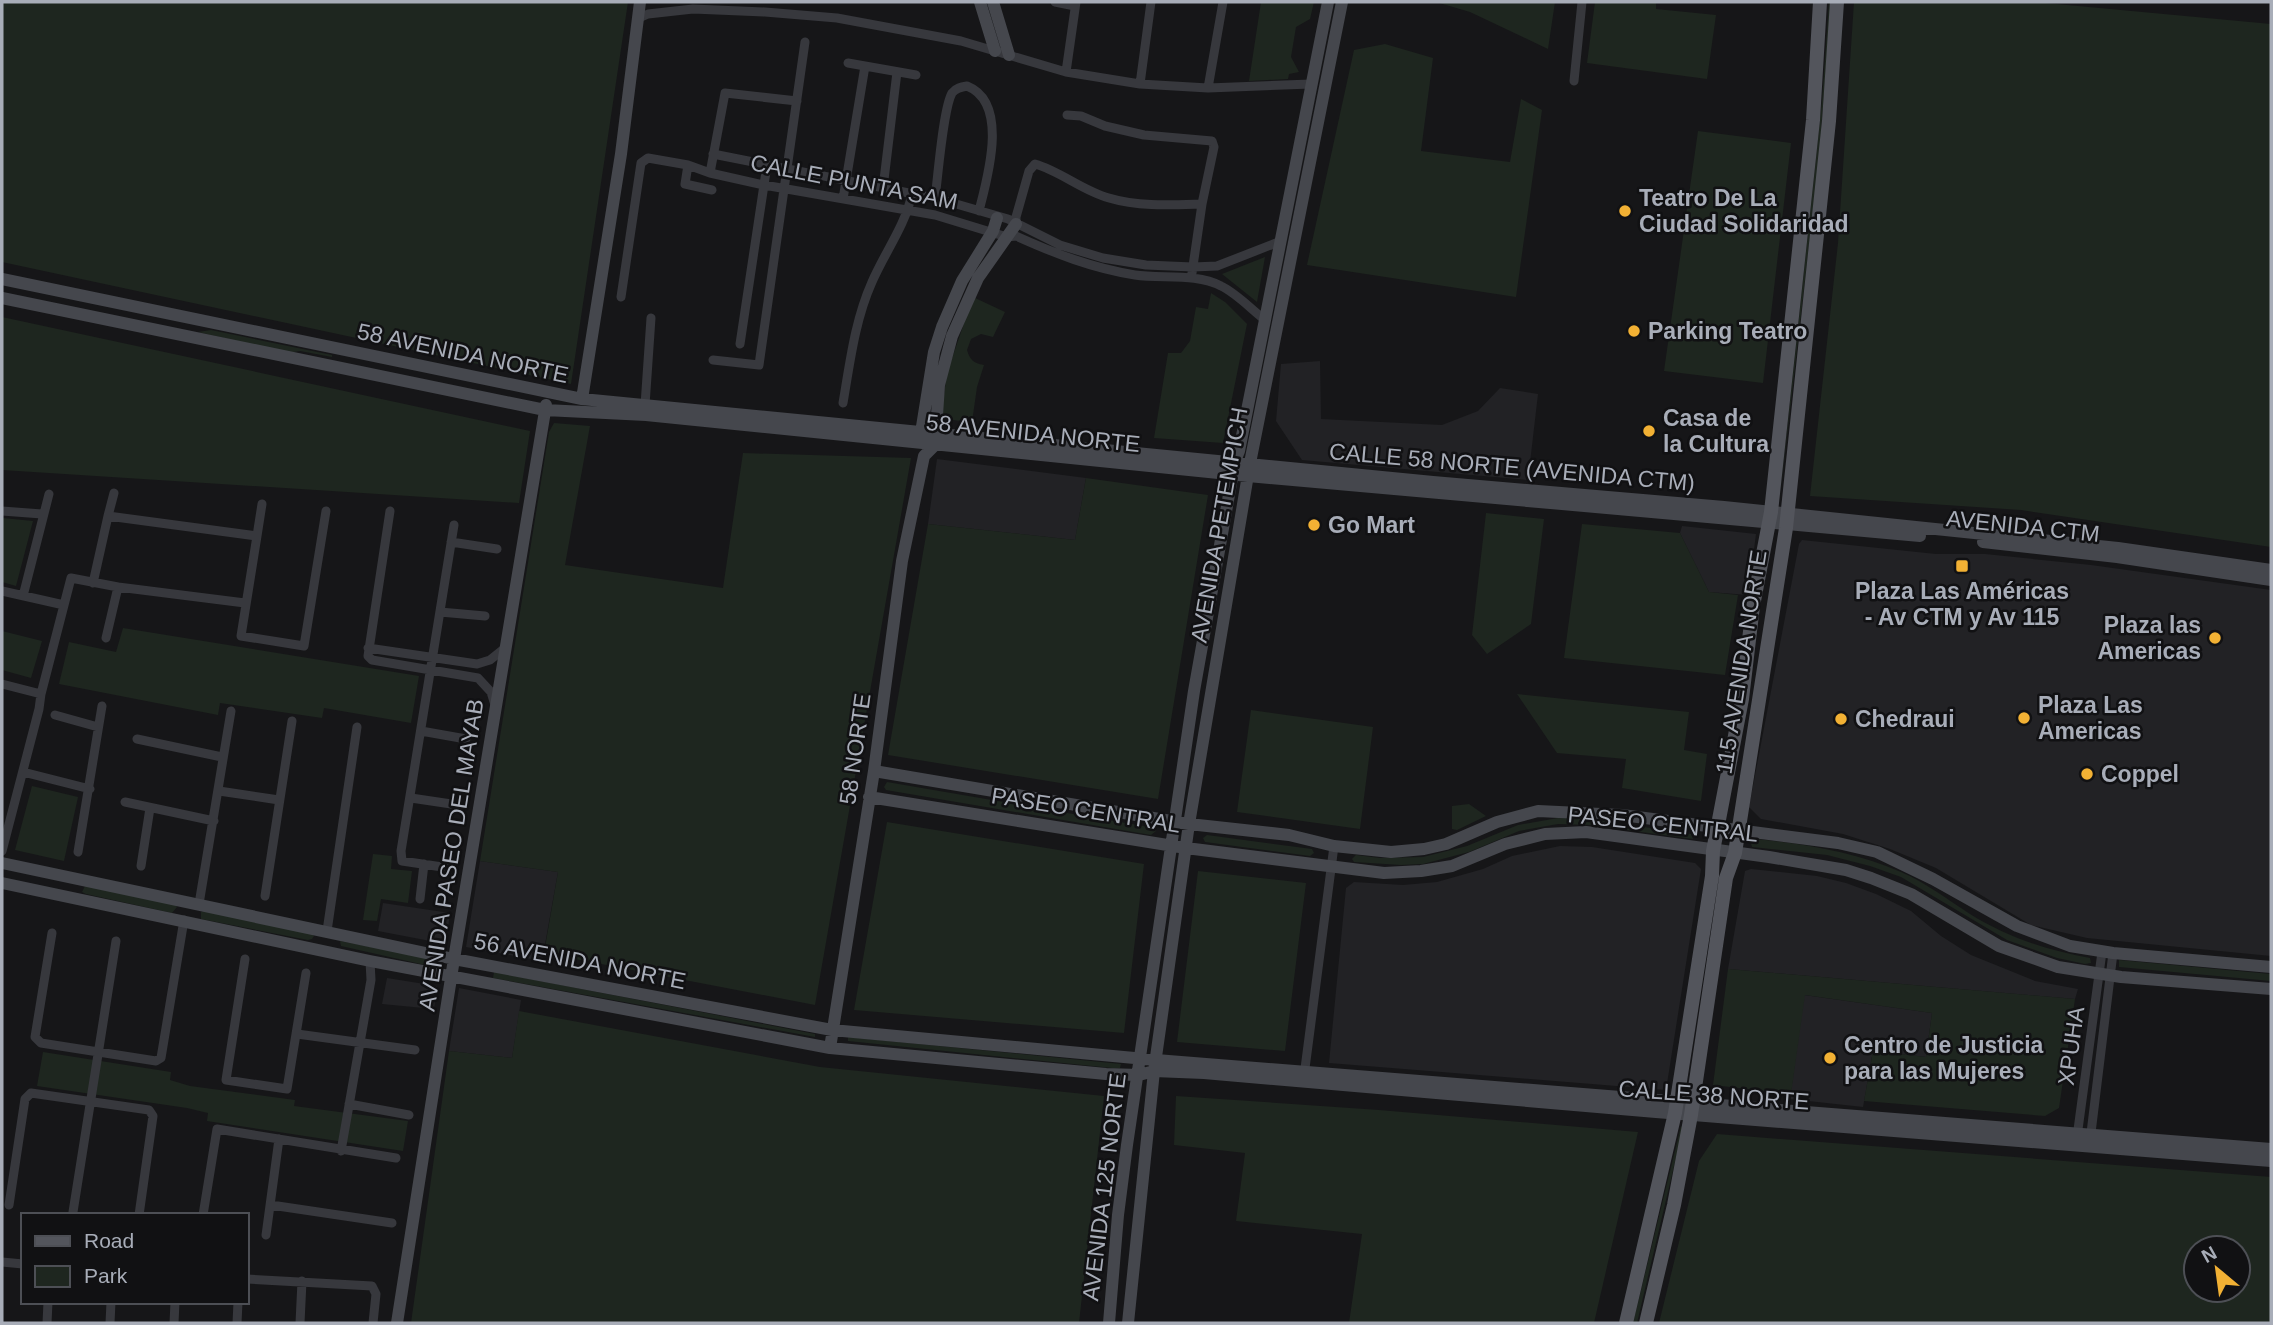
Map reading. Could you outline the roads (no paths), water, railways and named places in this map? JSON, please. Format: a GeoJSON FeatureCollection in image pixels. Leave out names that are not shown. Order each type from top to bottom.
{"type":"FeatureCollection","features":[{"type":"Feature","properties":{"kind":"main road"},"geometry":{"type":"LineString","coordinates":[[582,399],[621,155],[640,2]]}},
{"type":"Feature","properties":{"kind":"main road"},"geometry":{"type":"LineString","coordinates":[[980,2],[995,51]]}},
{"type":"Feature","properties":{"kind":"main road"},"geometry":{"type":"LineString","coordinates":[[993,2],[1009,55]]}},
{"type":"Feature","properties":{"kind":"main road","name":"AVENIDA PETEMPICH"},"geometry":{"type":"LineString","coordinates":[[1141,1056],[1194,691],[1234,468],[1240,451],[1328,2]]}},
{"type":"Feature","properties":{"kind":"main road","name":"AVENIDA PETEMPICH"},"geometry":{"type":"LineString","coordinates":[[1155,1065],[1189,824],[1249,469],[1342,2]]}},
{"type":"Feature","properties":{"kind":"main road","name":"115 AVENIDA NORTE"},"geometry":{"type":"LineString","coordinates":[[1713,851],[1742,699],[1753,606],[1769,518],[1812,120],[1820,2]]}},
{"type":"Feature","properties":{"kind":"main road","name":"115 AVENIDA NORTE"},"geometry":{"type":"LineString","coordinates":[[1646,1323],[1674,1205],[1692,1108],[1726,878],[1735,853],[1786,520],[1829,121],[1837,2]]}},
{"type":"Feature","properties":{"kind":"main road","name":"58 NORTE"},"geometry":{"type":"LineString","coordinates":[[830,1048],[874,771],[902,561],[940,353],[962,281],[993,232],[997,218]]}},
{"type":"Feature","properties":{"kind":"main road","name":"58 NORTE"},"geometry":{"type":"LineString","coordinates":[[936,439],[940,353],[978,278],[1016,224]]}},
{"type":"Feature","properties":{"kind":"main road","name":"58 AVENIDA NORTE"},"geometry":{"type":"LineString","coordinates":[[2,279],[548,393],[922,444]]}},
{"type":"Feature","properties":{"kind":"main road","name":"58 AVENIDA NORTE"},"geometry":{"type":"LineString","coordinates":[[2,298],[545,410],[646,415],[922,444],[936,439],[1249,469]]}},
{"type":"Feature","properties":{"kind":"main road"},"geometry":{"type":"LineString","coordinates":[[153,329],[157,311]]}},
{"type":"Feature","properties":{"kind":"main road"},"geometry":{"type":"LineString","coordinates":[[343,368],[347,350]]}},
{"type":"Feature","properties":{"kind":"main road","name":"AVENIDA PASEO DEL MAYAB"},"geometry":{"type":"LineString","coordinates":[[397,1323],[451,977],[548,393]]}},
{"type":"Feature","properties":{"kind":"main road"},"geometry":{"type":"LineString","coordinates":[[922,444],[936,439]]}},
{"type":"Feature","properties":{"kind":"main road","name":"CALLE 58 NORTE (AVENIDA CTM)"},"geometry":{"type":"LineString","coordinates":[[1249,469],[1769,518]]}},
{"type":"Feature","properties":{"kind":"main road","name":"AVENIDA CTM"},"geometry":{"type":"LineString","coordinates":[[1769,518],[2117,556],[2271,580]]}},
{"type":"Feature","properties":{"kind":"main road","name":"AVENIDA CTM"},"geometry":{"type":"LineString","coordinates":[[1786,520],[2118,548],[2271,570]]}},
{"type":"Feature","properties":{"kind":"main road","name":"PASEO CENTRAL"},"geometry":{"type":"LineString","coordinates":[[874,771],[1189,824],[1289,835],[1334,846],[1391,852],[1446,845],[1497,822],[1538,811],[1622,815],[1838,843],[1877,852],[1933,878],[2017,926],[2070,946],[2107,952],[2271,967]]}},
{"type":"Feature","properties":{"kind":"main road","name":"PASEO CENTRAL"},"geometry":{"type":"LineString","coordinates":[[869,797],[1186,848],[1384,873],[1452,866],[1505,844],[1545,834],[1586,832],[1846,870],[1871,877],[1911,894],[1999,946],[2058,967],[2105,975],[2271,989]]}},
{"type":"Feature","properties":{"kind":"main road"},"geometry":{"type":"LineString","coordinates":[[1626,1323],[1676,1107],[1712,876],[1713,851]]}},
{"type":"Feature","properties":{"kind":"main road","name":"56 AVENIDA NORTE"},"geometry":{"type":"LineString","coordinates":[[2,863],[454,959],[832,1030],[948,1042],[1141,1056],[1155,1065],[1139,1075],[1106,1074],[830,1048],[370,961],[2,883]]}},
{"type":"Feature","properties":{"kind":"main road"},"geometry":{"type":"LineString","coordinates":[[71,897],[75,878]]}},
{"type":"Feature","properties":{"kind":"main road"},"geometry":{"type":"LineString","coordinates":[[184,920],[194,903]]}},
{"type":"Feature","properties":{"kind":"main road"},"geometry":{"type":"LineString","coordinates":[[324,950],[327,931]]}},
{"type":"Feature","properties":{"kind":"main road","name":"AVENIDA 125 NORTE"},"geometry":{"type":"LineString","coordinates":[[1110,1323],[1118,1214],[1141,1056]]}},
{"type":"Feature","properties":{"kind":"main road","name":"AVENIDA 125 NORTE"},"geometry":{"type":"LineString","coordinates":[[1128,1323],[1155,1065]]}},
{"type":"Feature","properties":{"kind":"main road","name":"CALLE 38 NORTE"},"geometry":{"type":"LineString","coordinates":[[1155,1065],[2084,1140],[2271,1161]]}},
{"type":"Feature","properties":{"kind":"main road"},"geometry":{"type":"LineString","coordinates":[[1106,1074],[1126,1083],[1128,1089],[1123,1134],[1127,1145]]}},
{"type":"Feature","properties":{"kind":"main road","name":"CALLE 38 NORTE"},"geometry":{"type":"LineString","coordinates":[[2084,1140],[2271,1149]]}},
{"type":"Feature","properties":{"kind":"street"},"geometry":{"type":"LineString","coordinates":[[1055,2],[1075,4],[1066,72]]}},
{"type":"Feature","properties":{"kind":"street"},"geometry":{"type":"LineString","coordinates":[[1140,85],[1151,2]]}},
{"type":"Feature","properties":{"kind":"street"},"geometry":{"type":"LineString","coordinates":[[1208,88],[1223,2]]}},
{"type":"Feature","properties":{"kind":"street"},"geometry":{"type":"LineString","coordinates":[[1574,81],[1582,2]]}},
{"type":"Feature","properties":{"kind":"street"},"geometry":{"type":"LineString","coordinates":[[639,18],[648,13],[694,6],[766,7],[922,33],[1066,72],[1140,85],[1208,88],[1311,84]]}},
{"type":"Feature","properties":{"kind":"street"},"geometry":{"type":"LineString","coordinates":[[713,360],[759,365],[805,42]]}},
{"type":"Feature","properties":{"kind":"street"},"geometry":{"type":"LineString","coordinates":[[848,63],[916,75]]}},
{"type":"Feature","properties":{"kind":"street"},"geometry":{"type":"LineString","coordinates":[[843,199],[865,66]]}},
{"type":"Feature","properties":{"kind":"street"},"geometry":{"type":"LineString","coordinates":[[883,188],[897,72]]}},
{"type":"Feature","properties":{"kind":"street"},"geometry":{"type":"LineString","coordinates":[[935,198],[947,108],[953,92],[959,87],[967,86],[980,95],[991,118],[993,136],[992,159],[979,211]]}},
{"type":"Feature","properties":{"kind":"street"},"geometry":{"type":"LineString","coordinates":[[710,173],[725,93],[797,101]]}},
{"type":"Feature","properties":{"kind":"street"},"geometry":{"type":"LineString","coordinates":[[1067,115],[1081,116],[1105,126],[1144,135],[1212,141],[1214,147],[1202,204],[1192,278]]}},
{"type":"Feature","properties":{"kind":"street","name":"CALLE PUNTA SAM"},"geometry":{"type":"LineString","coordinates":[[713,154],[935,198],[1008,219],[1060,245],[1103,258],[1146,265],[1217,266],[1281,241]]}},
{"type":"Feature","properties":{"kind":"street","name":"CALLE PUNTA SAM"},"geometry":{"type":"LineString","coordinates":[[621,298],[641,163],[648,158],[784,189],[935,215],[1007,237],[1016,236],[1069,260],[1101,269],[1153,277],[1192,278],[1221,286],[1264,319]]}},
{"type":"Feature","properties":{"kind":"street"},"geometry":{"type":"LineString","coordinates":[[740,344],[766,164]]}},
{"type":"Feature","properties":{"kind":"street"},"geometry":{"type":"LineString","coordinates":[[1016,224],[1029,171],[1035,164],[1109,198],[1161,205],[1202,204]]}},
{"type":"Feature","properties":{"kind":"street"},"geometry":{"type":"LineString","coordinates":[[688,165],[685,184],[712,190]]}},
{"type":"Feature","properties":{"kind":"street"},"geometry":{"type":"LineString","coordinates":[[843,403],[853,340],[871,284],[908,212],[912,194]]}},
{"type":"Feature","properties":{"kind":"street"},"geometry":{"type":"LineString","coordinates":[[645,405],[651,318]]}},
{"type":"Feature","properties":{"kind":"street"},"geometry":{"type":"LineString","coordinates":[[93,583],[114,493]]}},
{"type":"Feature","properties":{"kind":"street"},"geometry":{"type":"LineString","coordinates":[[23,596],[49,494]]}},
{"type":"Feature","properties":{"kind":"street"},"geometry":{"type":"LineString","coordinates":[[262,504],[241,636],[304,646],[326,512]]}},
{"type":"Feature","properties":{"kind":"street"},"geometry":{"type":"LineString","coordinates":[[2,511],[42,514]]}},
{"type":"Feature","properties":{"kind":"street"},"geometry":{"type":"LineString","coordinates":[[390,511],[368,656],[372,660],[467,674],[478,678],[491,692],[496,710]]}},
{"type":"Feature","properties":{"kind":"street"},"geometry":{"type":"LineString","coordinates":[[108,516],[257,536]]}},
{"type":"Feature","properties":{"kind":"street"},"geometry":{"type":"LineString","coordinates":[[449,868],[402,861],[401,850],[454,525]]}},
{"type":"Feature","properties":{"kind":"street"},"geometry":{"type":"LineString","coordinates":[[451,542],[497,549]]}},
{"type":"Feature","properties":{"kind":"street"},"geometry":{"type":"LineString","coordinates":[[2,851],[28,773],[41,694],[71,578],[118,587],[245,603]]}},
{"type":"Feature","properties":{"kind":"street"},"geometry":{"type":"LineString","coordinates":[[107,638],[118,587]]}},
{"type":"Feature","properties":{"kind":"street"},"geometry":{"type":"LineString","coordinates":[[2,591],[64,605]]}},
{"type":"Feature","properties":{"kind":"street"},"geometry":{"type":"LineString","coordinates":[[440,612],[485,616]]}},
{"type":"Feature","properties":{"kind":"street"},"geometry":{"type":"LineString","coordinates":[[368,648],[469,664],[490,660],[505,648]]}},
{"type":"Feature","properties":{"kind":"street"},"geometry":{"type":"LineString","coordinates":[[467,674],[469,664]]}},
{"type":"Feature","properties":{"kind":"street"},"geometry":{"type":"LineString","coordinates":[[2,684],[41,694]]}},
{"type":"Feature","properties":{"kind":"street"},"geometry":{"type":"LineString","coordinates":[[78,852],[102,706]]}},
{"type":"Feature","properties":{"kind":"street"},"geometry":{"type":"LineString","coordinates":[[194,903],[214,821],[231,711]]}},
{"type":"Feature","properties":{"kind":"street"},"geometry":{"type":"LineString","coordinates":[[55,715],[98,727]]}},
{"type":"Feature","properties":{"kind":"street"},"geometry":{"type":"LineString","coordinates":[[265,896],[292,721]]}},
{"type":"Feature","properties":{"kind":"street"},"geometry":{"type":"LineString","coordinates":[[327,931],[357,727]]}},
{"type":"Feature","properties":{"kind":"street"},"geometry":{"type":"LineString","coordinates":[[421,731],[466,739]]}},
{"type":"Feature","properties":{"kind":"street"},"geometry":{"type":"LineString","coordinates":[[137,739],[222,757]]}},
{"type":"Feature","properties":{"kind":"street"},"geometry":{"type":"LineString","coordinates":[[28,773],[90,789]]}},
{"type":"Feature","properties":{"kind":"street"},"geometry":{"type":"LineString","coordinates":[[219,791],[279,800]]}},
{"type":"Feature","properties":{"kind":"street"},"geometry":{"type":"LineString","coordinates":[[411,798],[457,805]]}},
{"type":"Feature","properties":{"kind":"street"},"geometry":{"type":"LineString","coordinates":[[125,802],[214,821]]}},
{"type":"Feature","properties":{"kind":"street"},"geometry":{"type":"LineString","coordinates":[[141,866],[150,808]]}},
{"type":"Feature","properties":{"kind":"street"},"geometry":{"type":"LineString","coordinates":[[1304,1076],[1334,846]]}},
{"type":"Feature","properties":{"kind":"street"},"geometry":{"type":"LineString","coordinates":[[420,899],[424,864]]}},
{"type":"Feature","properties":{"kind":"street"},"geometry":{"type":"LineString","coordinates":[[52,933],[35,1037],[41,1043],[156,1061],[161,1058],[184,920]]}},
{"type":"Feature","properties":{"kind":"street"},"geometry":{"type":"LineString","coordinates":[[74,1212],[116,941]]}},
{"type":"Feature","properties":{"kind":"street","name":"XPUHA"},"geometry":{"type":"LineString","coordinates":[[2084,1140],[2107,952]]}},
{"type":"Feature","properties":{"kind":"street"},"geometry":{"type":"LineString","coordinates":[[245,959],[226,1080],[287,1089],[306,974]]}},
{"type":"Feature","properties":{"kind":"street"},"geometry":{"type":"LineString","coordinates":[[341,1151],[371,980],[370,961]]}},
{"type":"Feature","properties":{"kind":"street"},"geometry":{"type":"LineString","coordinates":[[297,1034],[415,1050]]}},
{"type":"Feature","properties":{"kind":"street"},"geometry":{"type":"LineString","coordinates":[[9,1205],[25,1099],[31,1093],[149,1110],[153,1115],[139,1213]]}},
{"type":"Feature","properties":{"kind":"street"},"geometry":{"type":"LineString","coordinates":[[349,1104],[409,1115]]}},
{"type":"Feature","properties":{"kind":"street"},"geometry":{"type":"LineString","coordinates":[[203,1213],[217,1129],[396,1158]]}},
{"type":"Feature","properties":{"kind":"street"},"geometry":{"type":"LineString","coordinates":[[266,1236],[279,1139]]}},
{"type":"Feature","properties":{"kind":"street"},"geometry":{"type":"LineString","coordinates":[[271,1205],[392,1223]]}},
{"type":"Feature","properties":{"kind":"street"},"geometry":{"type":"LineString","coordinates":[[2,1262],[21,1264]]}},
{"type":"Feature","properties":{"kind":"street"},"geometry":{"type":"LineString","coordinates":[[248,1279],[372,1286],[376,1294],[373,1323]]}},
{"type":"Feature","properties":{"kind":"street"},"geometry":{"type":"LineString","coordinates":[[300,1323],[302,1281]]}},
{"type":"Feature","properties":{"kind":"street"},"geometry":{"type":"LineString","coordinates":[[47,1323],[48,1304]]}},
{"type":"Feature","properties":{"kind":"street"},"geometry":{"type":"LineString","coordinates":[[110,1323],[111,1304]]}},
{"type":"Feature","properties":{"kind":"street"},"geometry":{"type":"LineString","coordinates":[[174,1323],[176,1304]]}},
{"type":"Feature","properties":{"kind":"street"},"geometry":{"type":"LineString","coordinates":[[237,1323],[238,1304]]}},
{"type":"Feature","properties":{"kind":"place","name":"Teatro De La Ciudad Solidaridad"},"geometry":{"type":"Point","coordinates":[1625,211]}},
{"type":"Feature","properties":{"kind":"place","name":"Parking Teatro"},"geometry":{"type":"Point","coordinates":[1634,331]}},
{"type":"Feature","properties":{"kind":"place","name":"Casa de la Cultura"},"geometry":{"type":"Point","coordinates":[1649,431]}},
{"type":"Feature","properties":{"kind":"place","name":"Go Mart"},"geometry":{"type":"Point","coordinates":[1314,525]}},
{"type":"Feature","properties":{"kind":"place","name":"Plaza Las Américas - Av CTM y Av 115"},"geometry":{"type":"Point","coordinates":[1962,566]}},
{"type":"Feature","properties":{"kind":"place","name":"Plaza las Americas"},"geometry":{"type":"Point","coordinates":[2215,638]}},
{"type":"Feature","properties":{"kind":"place","name":"Plaza Las Americas"},"geometry":{"type":"Point","coordinates":[2024,718]}},
{"type":"Feature","properties":{"kind":"place","name":"Chedraui"},"geometry":{"type":"Point","coordinates":[1841,719]}},
{"type":"Feature","properties":{"kind":"place","name":"Coppel"},"geometry":{"type":"Point","coordinates":[2087,774]}},
{"type":"Feature","properties":{"kind":"place","name":"Centro de Justicia para las Mujeres"},"geometry":{"type":"Point","coordinates":[1830,1058]}}]}
